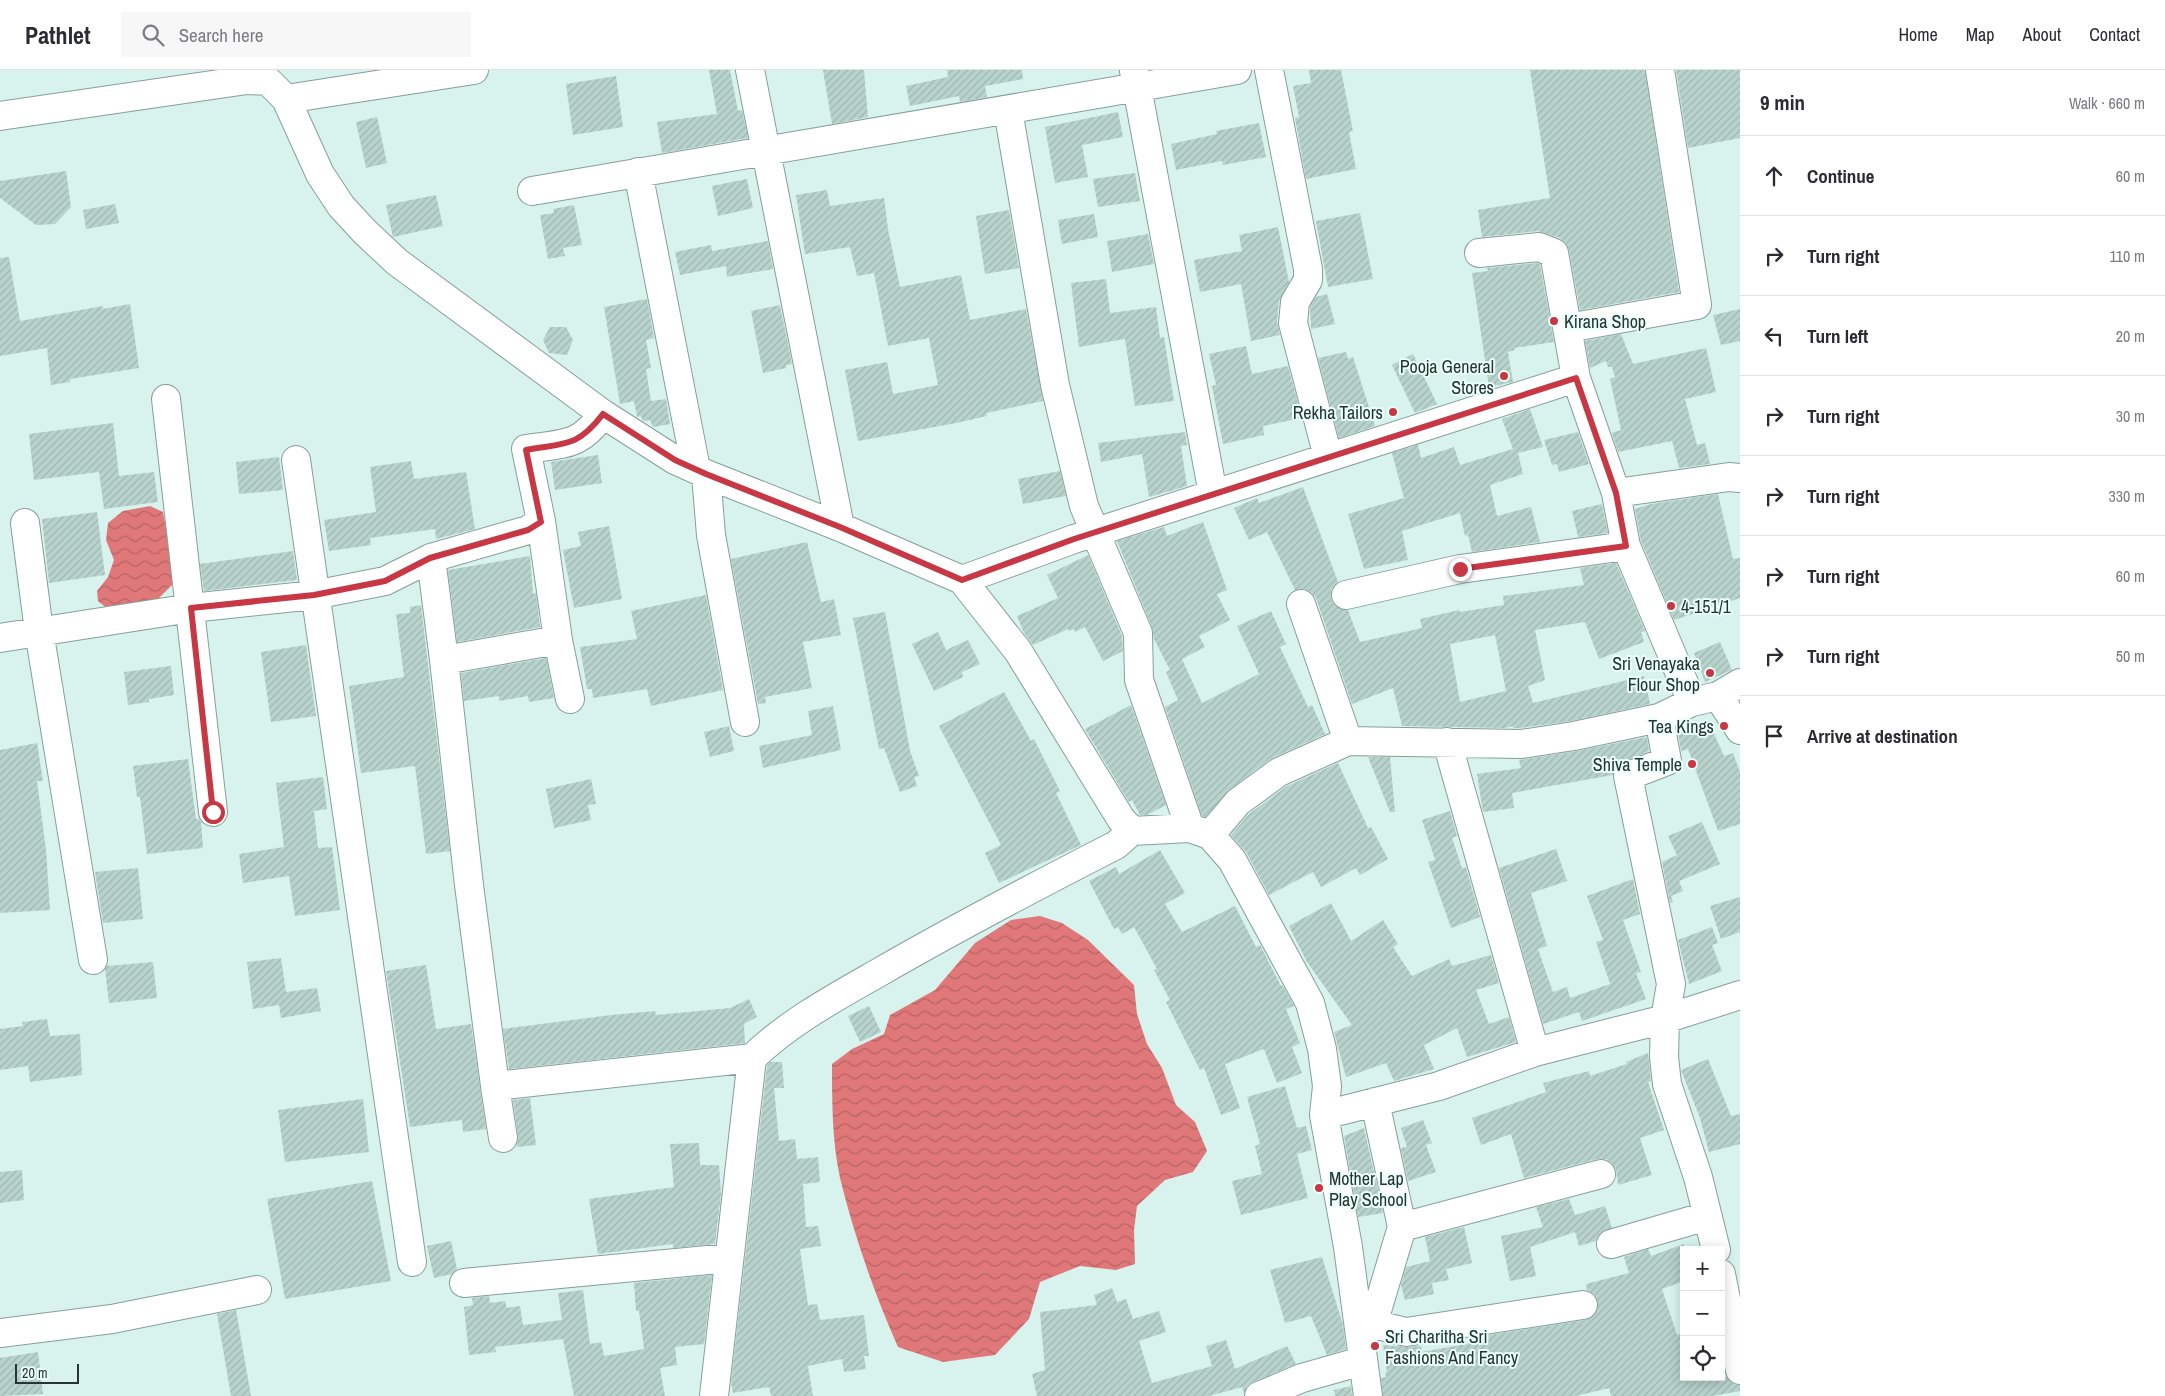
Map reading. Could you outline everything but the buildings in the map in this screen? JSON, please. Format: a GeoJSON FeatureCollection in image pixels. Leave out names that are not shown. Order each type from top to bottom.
{"type":"FeatureCollection","features":[{"type":"Feature","properties":{"kind":"street"},"geometry":{"type":"LineString","coordinates":[[0,116],[247,80],[272,83],[474,70]]}},
{"type":"Feature","properties":{"kind":"street"},"geometry":{"type":"LineString","coordinates":[[750,70],[840,527]]}},
{"type":"Feature","properties":{"kind":"street"},"geometry":{"type":"LineString","coordinates":[[532,191],[1008,110],[1135,79],[1237,70]]}},
{"type":"Feature","properties":{"kind":"street"},"geometry":{"type":"LineString","coordinates":[[1269,70],[1308,269],[1308,280],[1295,302],[1293,323],[1328,457]]}},
{"type":"Feature","properties":{"kind":"street"},"geometry":{"type":"LineString","coordinates":[[1568,328],[1698,305],[1660,70]]}},
{"type":"Feature","properties":{"kind":"street"},"geometry":{"type":"LineString","coordinates":[[1135,79],[1213,494]]}},
{"type":"Feature","properties":{"kind":"street"},"geometry":{"type":"LineString","coordinates":[[272,83],[320,174],[341,206],[365,232],[397,262],[603,414],[675,460],[840,527],[962,580],[1018,651],[1121,819],[1132,831]]}},
{"type":"Feature","properties":{"kind":"street"},"geometry":{"type":"LineString","coordinates":[[1008,110],[1055,385],[1084,506],[1138,632],[1139,680],[1200,831],[1232,860],[1310,1003],[1322,1049],[1327,1086],[1324,1115],[1365,1341],[1368,1396]]}},
{"type":"Feature","properties":{"kind":"street"},"geometry":{"type":"LineString","coordinates":[[638,172],[701,472],[745,722]]}},
{"type":"Feature","properties":{"kind":"street"},"geometry":{"type":"LineString","coordinates":[[1479,253],[1540,247],[1554,253],[1576,378],[1616,493],[1626,546],[1692,702]]}},
{"type":"Feature","properties":{"kind":"street"},"geometry":{"type":"LineString","coordinates":[[962,580],[1094,533],[1576,378]]}},
{"type":"Feature","properties":{"kind":"street"},"geometry":{"type":"LineString","coordinates":[[166,399],[213,812]]}},
{"type":"Feature","properties":{"kind":"street"},"geometry":{"type":"LineString","coordinates":[[570,699],[558,640],[541,522],[526,450],[574,442],[589,432],[603,414]]}},
{"type":"Feature","properties":{"kind":"street"},"geometry":{"type":"LineString","coordinates":[[296,460],[314,595],[412,1262]]}},
{"type":"Feature","properties":{"kind":"street"},"geometry":{"type":"LineString","coordinates":[[1616,493],[1729,477],[1740,478]]}},
{"type":"Feature","properties":{"kind":"street"},"geometry":{"type":"LineString","coordinates":[[0,638],[191,608],[314,595],[385,581],[430,558],[528,530],[541,522]]}},
{"type":"Feature","properties":{"kind":"street"},"geometry":{"type":"LineString","coordinates":[[24,523],[39,631],[92,960]]}},
{"type":"Feature","properties":{"kind":"street"},"geometry":{"type":"LineString","coordinates":[[1346,595],[1460,569],[1626,546]]}},
{"type":"Feature","properties":{"kind":"street"},"geometry":{"type":"LineString","coordinates":[[430,558],[444,660],[469,884],[503,1138]]}},
{"type":"Feature","properties":{"kind":"street"},"geometry":{"type":"LineString","coordinates":[[1301,604],[1348,741]]}},
{"type":"Feature","properties":{"kind":"street"},"geometry":{"type":"LineString","coordinates":[[444,660],[558,640]]}},
{"type":"Feature","properties":{"kind":"street"},"geometry":{"type":"LineString","coordinates":[[714,1396],[752,1058],[770,1040],[827,1002],[949,931],[1116,845],[1132,831],[1200,831],[1279,772],[1348,741],[1521,744],[1574,736],[1658,718],[1692,702],[1729,689],[1740,730]]}},
{"type":"Feature","properties":{"kind":"street"},"geometry":{"type":"LineString","coordinates":[[1658,718],[1667,761],[1628,776],[1671,984],[1665,1019],[1664,1057],[1667,1084],[1698,1177],[1715,1246]]}},
{"type":"Feature","properties":{"kind":"street"},"geometry":{"type":"LineString","coordinates":[[1447,742],[1535,1052]]}},
{"type":"Feature","properties":{"kind":"street"},"geometry":{"type":"LineString","coordinates":[[1324,1115],[1439,1086],[1535,1052],[1665,1019],[1740,996]]}},
{"type":"Feature","properties":{"kind":"street"},"geometry":{"type":"LineString","coordinates":[[495,1086],[752,1058]]}},
{"type":"Feature","properties":{"kind":"street"},"geometry":{"type":"LineString","coordinates":[[1365,1341],[1402,1227],[1374,1102]]}},
{"type":"Feature","properties":{"kind":"street"},"geometry":{"type":"LineString","coordinates":[[1402,1227],[1601,1174]]}},
{"type":"Feature","properties":{"kind":"street"},"geometry":{"type":"LineString","coordinates":[[1611,1244],[1707,1216]]}},
{"type":"Feature","properties":{"kind":"street"},"geometry":{"type":"LineString","coordinates":[[464,1283],[729,1258]]}},
{"type":"Feature","properties":{"kind":"street"},"geometry":{"type":"LineString","coordinates":[[0,1333],[112,1318],[257,1290]]}},
{"type":"Feature","properties":{"kind":"street"},"geometry":{"type":"LineString","coordinates":[[1724,1291],[1740,1370]]}},
{"type":"Feature","properties":{"kind":"street"},"geometry":{"type":"LineString","coordinates":[[1259,1396],[1302,1378],[1365,1341],[1406,1332],[1583,1304]]}},
{"type":"Feature","properties":{"kind":"water"},"geometry":{"type":"Polygon","coordinates":[[[150,506],[163,512],[176,581],[158,599],[109,610],[98,601],[97,591],[108,577],[114,560],[106,540],[108,523],[123,511],[150,506]]]}},
{"type":"Feature","properties":{"kind":"water"},"geometry":{"type":"Polygon","coordinates":[[[1040,916],[1062,923],[1088,940],[1134,985],[1137,1014],[1147,1044],[1162,1068],[1176,1105],[1195,1122],[1207,1151],[1193,1172],[1165,1180],[1137,1206],[1134,1230],[1135,1264],[1116,1270],[1080,1266],[1040,1282],[1029,1319],[995,1355],[943,1362],[898,1347],[873,1285],[858,1242],[837,1164],[833,1121],[832,1064],[852,1049],[884,1034],[890,1015],[935,990],[975,943],[1011,920],[1040,916]]]}},
{"type":"Feature","properties":{"kind":"place","name":"Kirana Shop"},"geometry":{"type":"Point","coordinates":[1554,321]}},
{"type":"Feature","properties":{"kind":"place","name":"Pooja General Stores"},"geometry":{"type":"Point","coordinates":[1504,376]}},
{"type":"Feature","properties":{"kind":"place","name":"Rekha Tailors"},"geometry":{"type":"Point","coordinates":[1393,412]}},
{"type":"Feature","properties":{"kind":"place","name":"4-151/1"},"geometry":{"type":"Point","coordinates":[1671,606]}},
{"type":"Feature","properties":{"kind":"place","name":"Sri Venayaka Flour Shop"},"geometry":{"type":"Point","coordinates":[1710,673]}},
{"type":"Feature","properties":{"kind":"place","name":"Tea Kings"},"geometry":{"type":"Point","coordinates":[1724,726]}},
{"type":"Feature","properties":{"kind":"place","name":"Shiva Temple"},"geometry":{"type":"Point","coordinates":[1692,764]}},
{"type":"Feature","properties":{"kind":"place","name":"Mother Lap Play School"},"geometry":{"type":"Point","coordinates":[1319,1188]}},
{"type":"Feature","properties":{"kind":"place","name":"Sri Charitha Sri Fashions And Fancy"},"geometry":{"type":"Point","coordinates":[1375,1346]}},
{"type":"Feature","properties":{"kind":"route"},"geometry":{"type":"LineString","coordinates":[[213,812],[191,608],[314,595],[385,581],[430,558],[528,530],[541,522],[526,450],[574,442],[589,432],[603,414],[675,460],[840,527],[902,556],[962,580],[1074,539],[1576,378],[1616,493],[1626,546],[1460,569]]}}]}
